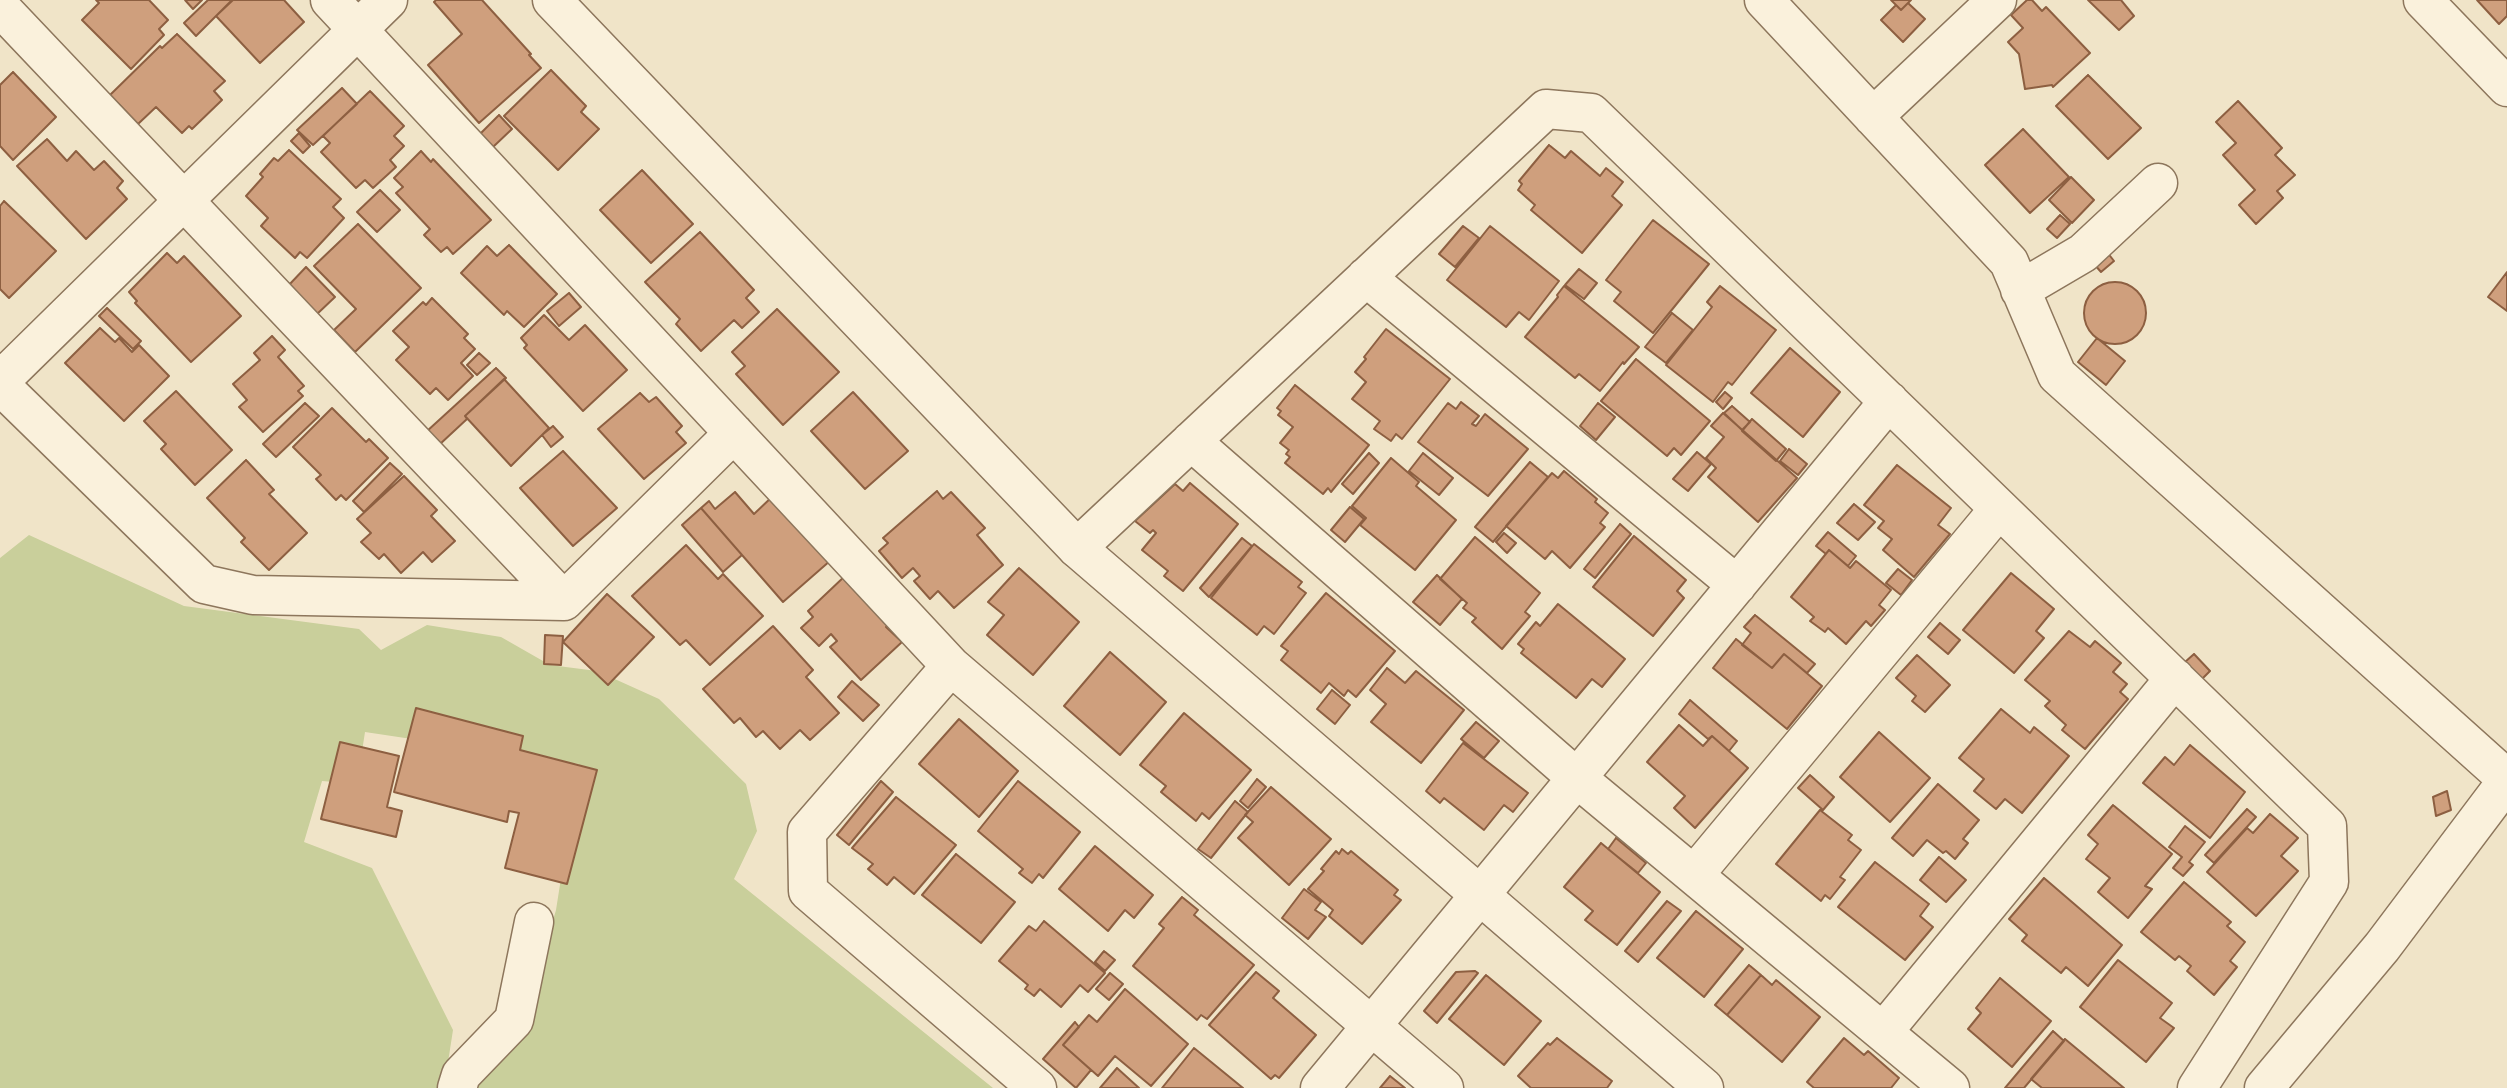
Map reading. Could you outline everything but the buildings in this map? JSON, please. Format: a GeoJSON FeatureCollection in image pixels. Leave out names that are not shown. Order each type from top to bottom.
{"type":"FeatureCollection","features":[{"type":"Feature","properties":{"kind":"street"},"geometry":{"type":"LineString","coordinates":[[330,0],[951,666],[1444,1088]]}},
{"type":"Feature","properties":{"kind":"street"},"geometry":{"type":"LineString","coordinates":[[388,0],[0,383],[204,584],[253,595],[564,601],[734,433]]}},
{"type":"Feature","properties":{"kind":"street"},"geometry":{"type":"LineString","coordinates":[[552,0],[1077,548],[1704,1088]]}},
{"type":"Feature","properties":{"kind":"street"},"geometry":{"type":"LineString","coordinates":[[1764,0],[2009,262],[2057,375],[2507,780],[2382,947],[2264,1088]]}},
{"type":"Feature","properties":{"kind":"street"},"geometry":{"type":"LineString","coordinates":[[1872,117],[1997,0]]}},
{"type":"Feature","properties":{"kind":"street"},"geometry":{"type":"LineString","coordinates":[[2423,0],[2507,87]]}},
{"type":"Feature","properties":{"kind":"street"},"geometry":{"type":"LineString","coordinates":[[0,7],[564,601]]}},
{"type":"Feature","properties":{"kind":"street"},"geometry":{"type":"LineString","coordinates":[[1077,548],[1546,109],[1591,113],[2327,826],[2329,882],[2197,1088]]}},
{"type":"Feature","properties":{"kind":"street"},"geometry":{"type":"LineString","coordinates":[[2020,290],[2083,253],[2158,183]]}},
{"type":"Feature","properties":{"kind":"street"},"geometry":{"type":"LineString","coordinates":[[1366,277],[1737,585]]}},
{"type":"Feature","properties":{"kind":"street"},"geometry":{"type":"LineString","coordinates":[[1320,1088],[1889,401]]}},
{"type":"Feature","properties":{"kind":"street"},"geometry":{"type":"LineString","coordinates":[[1191,441],[1578,779],[1950,1088]]}},
{"type":"Feature","properties":{"kind":"street"},"geometry":{"type":"LineString","coordinates":[[1694,875],[1999,509]]}},
{"type":"Feature","properties":{"kind":"street"},"geometry":{"type":"LineString","coordinates":[[951,666],[807,832],[808,891],[1037,1088]]}},
{"type":"Feature","properties":{"kind":"street"},"geometry":{"type":"LineString","coordinates":[[1883,1032],[2175,678]]}},
{"type":"Feature","properties":{"kind":"street"},"geometry":{"type":"LineString","coordinates":[[457,1088],[461,1075],[514,1020],[534,922]]}},
{"type":"Feature","properties":{"kind":"green space"},"geometry":{"type":"Polygon","coordinates":[[[29,535],[184,606],[359,629],[381,650],[427,625],[501,637],[550,665],[597,671],[659,699],[746,784],[757,831],[734,879],[993,1088],[477,1088],[511,1043],[532,992],[556,910],[579,764],[365,732],[357,784],[322,781],[304,842],[372,868],[453,1030],[444,1088],[0,1088],[0,558],[29,535]]]}}]}
